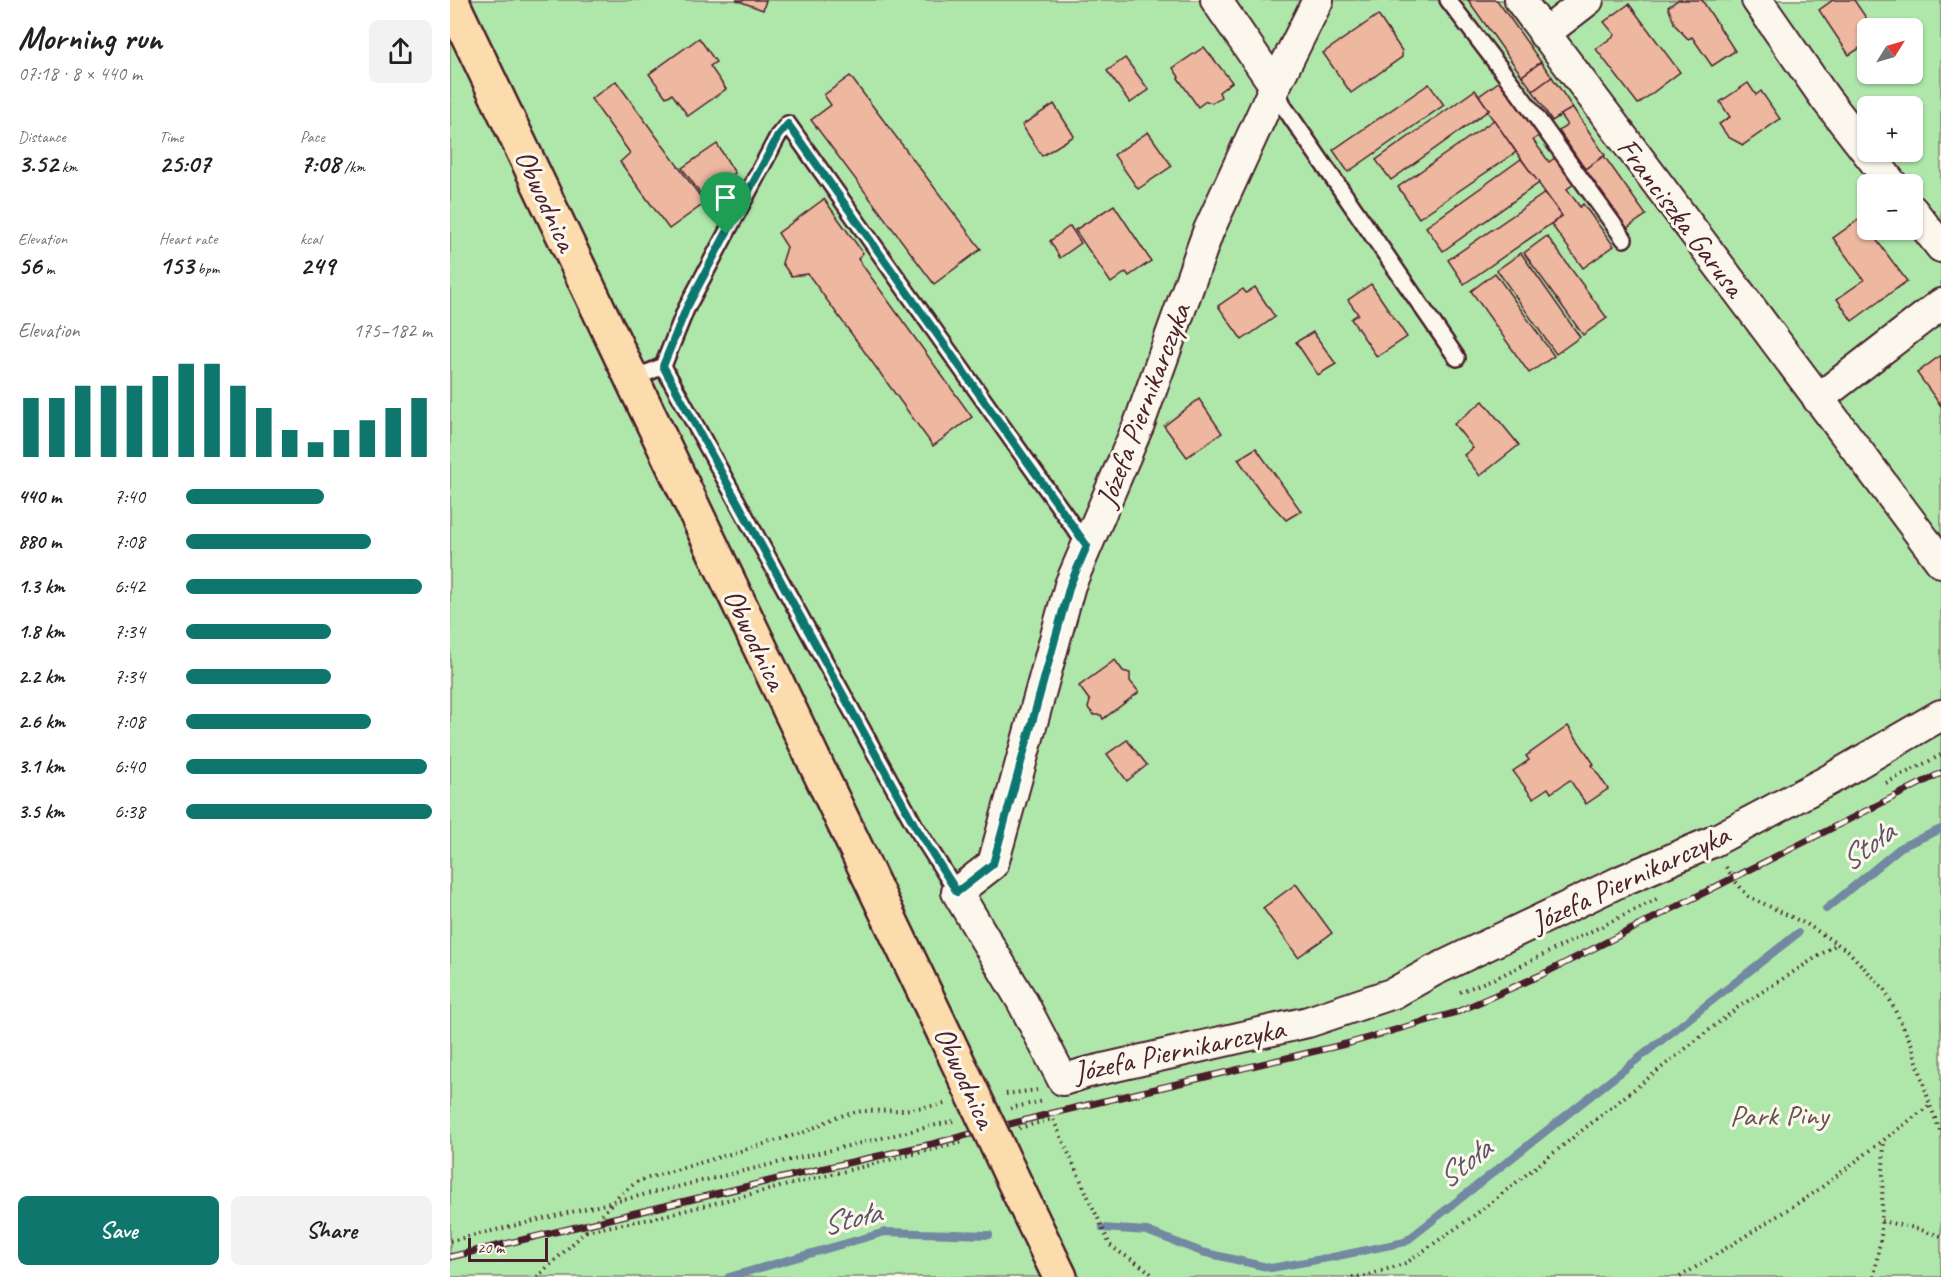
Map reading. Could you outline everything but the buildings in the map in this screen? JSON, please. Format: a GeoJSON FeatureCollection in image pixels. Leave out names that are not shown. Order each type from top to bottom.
{"type":"FeatureCollection","features":[{"type":"Feature","properties":{"kind":"highway","name":"Obwodnica"},"geometry":{"type":"LineString","coordinates":[[451,0],[1060,1277]]}},
{"type":"Feature","properties":{"kind":"street"},"geometry":{"type":"LineString","coordinates":[[1216,0],[1275,86]]}},
{"type":"Feature","properties":{"kind":"street","name":"Józefa Piernikarczyka"},"geometry":{"type":"LineString","coordinates":[[1318,0],[1275,86],[1208,232],[1139,423],[1070,585],[993,864],[957,892],[1022,1001],[1063,1080],[1308,1022],[1394,993],[1433,971],[1621,881],[1712,842],[1829,780],[1941,715]]}},
{"type":"Feature","properties":{"kind":"street","name":"Franciszka Garusa"},"geometry":{"type":"LineString","coordinates":[[1520,0],[1941,562]]}},
{"type":"Feature","properties":{"kind":"street"},"geometry":{"type":"LineString","coordinates":[[1544,34],[1588,0]]}},
{"type":"Feature","properties":{"kind":"street"},"geometry":{"type":"LineString","coordinates":[[1757,0],[1825,98],[1884,174]]}},
{"type":"Feature","properties":{"kind":"street"},"geometry":{"type":"LineString","coordinates":[[1923,224],[1941,247]]}},
{"type":"Feature","properties":{"kind":"street"},"geometry":{"type":"LineString","coordinates":[[1818,399],[1941,304]]}},
{"type":"Feature","properties":{"kind":"lane"},"geometry":{"type":"LineString","coordinates":[[1448,0],[1516,89],[1624,239]]}},
{"type":"Feature","properties":{"kind":"lane"},"geometry":{"type":"LineString","coordinates":[[1275,86],[1284,107],[1457,357]]}},
{"type":"Feature","properties":{"kind":"lane"},"geometry":{"type":"LineString","coordinates":[[632,380],[663,366],[686,309],[778,136],[788,124],[1087,546]]}},
{"type":"Feature","properties":{"kind":"lane"},"geometry":{"type":"LineString","coordinates":[[663,366],[915,826],[957,892]]}},
{"type":"Feature","properties":{"kind":"path"},"geometry":{"type":"LineString","coordinates":[[1712,842],[1734,881],[1748,896],[1808,925],[1848,951],[1885,990],[1912,1045],[1930,1106],[1941,1133]]}},
{"type":"Feature","properties":{"kind":"path"},"geometry":{"type":"LineString","coordinates":[[1352,1277],[1366,1276],[1406,1263],[1458,1227],[1598,1120],[1737,1008],[1837,944]]}},
{"type":"Feature","properties":{"kind":"path"},"geometry":{"type":"LineString","coordinates":[[995,1096],[1040,1089],[1063,1080]]}},
{"type":"Feature","properties":{"kind":"path"},"geometry":{"type":"LineString","coordinates":[[537,1277],[586,1231],[612,1202],[638,1181],[806,1132],[836,1117],[862,1111],[904,1110],[949,1103]]}},
{"type":"Feature","properties":{"kind":"path"},"geometry":{"type":"LineString","coordinates":[[1680,1277],[1814,1193],[1930,1106]]}},
{"type":"Feature","properties":{"kind":"path"},"geometry":{"type":"LineString","coordinates":[[1011,1130],[1053,1119],[1110,1245],[1146,1268],[1154,1277]]}},
{"type":"Feature","properties":{"kind":"path"},"geometry":{"type":"LineString","coordinates":[[586,1231],[681,1211],[968,1140]]}},
{"type":"Feature","properties":{"kind":"path"},"geometry":{"type":"LineString","coordinates":[[1874,1277],[1881,1235],[1884,1140]]}},
{"type":"Feature","properties":{"kind":"path"},"geometry":{"type":"LineString","coordinates":[[450,1241],[806,1157]]}},
{"type":"Feature","properties":{"kind":"path"},"geometry":{"type":"LineString","coordinates":[[1881,1221],[1941,1236]]}},
{"type":"Feature","properties":{"kind":"green space","name":"Park Piny"},"geometry":{"type":"Polygon","coordinates":[[[450,0],[1941,0],[1941,1277],[450,1277],[450,0]]]}},
{"type":"Feature","properties":{"kind":"waterway","name":"Stoła"},"geometry":{"type":"LineString","coordinates":[[1826,909],[1901,847],[1941,829]]}},
{"type":"Feature","properties":{"kind":"waterway","name":"Stoła"},"geometry":{"type":"LineString","coordinates":[[1103,1228],[1147,1231],[1202,1252],[1271,1268],[1405,1242],[1798,933]]}},
{"type":"Feature","properties":{"kind":"waterway","name":"Stoła"},"geometry":{"type":"LineString","coordinates":[[729,1277],[885,1232],[989,1235]]}},
{"type":"Feature","properties":{"kind":"railway"},"geometry":{"type":"LineString","coordinates":[[450,1257],[1350,1043],[1457,1012],[1541,975],[1941,773]]}},
{"type":"Feature","properties":{"kind":"route"},"geometry":{"type":"LineString","coordinates":[[788,124],[1087,546],[1070,585],[993,864],[957,892],[915,826],[663,366],[686,309],[726,234],[778,136],[788,124]]}}]}
